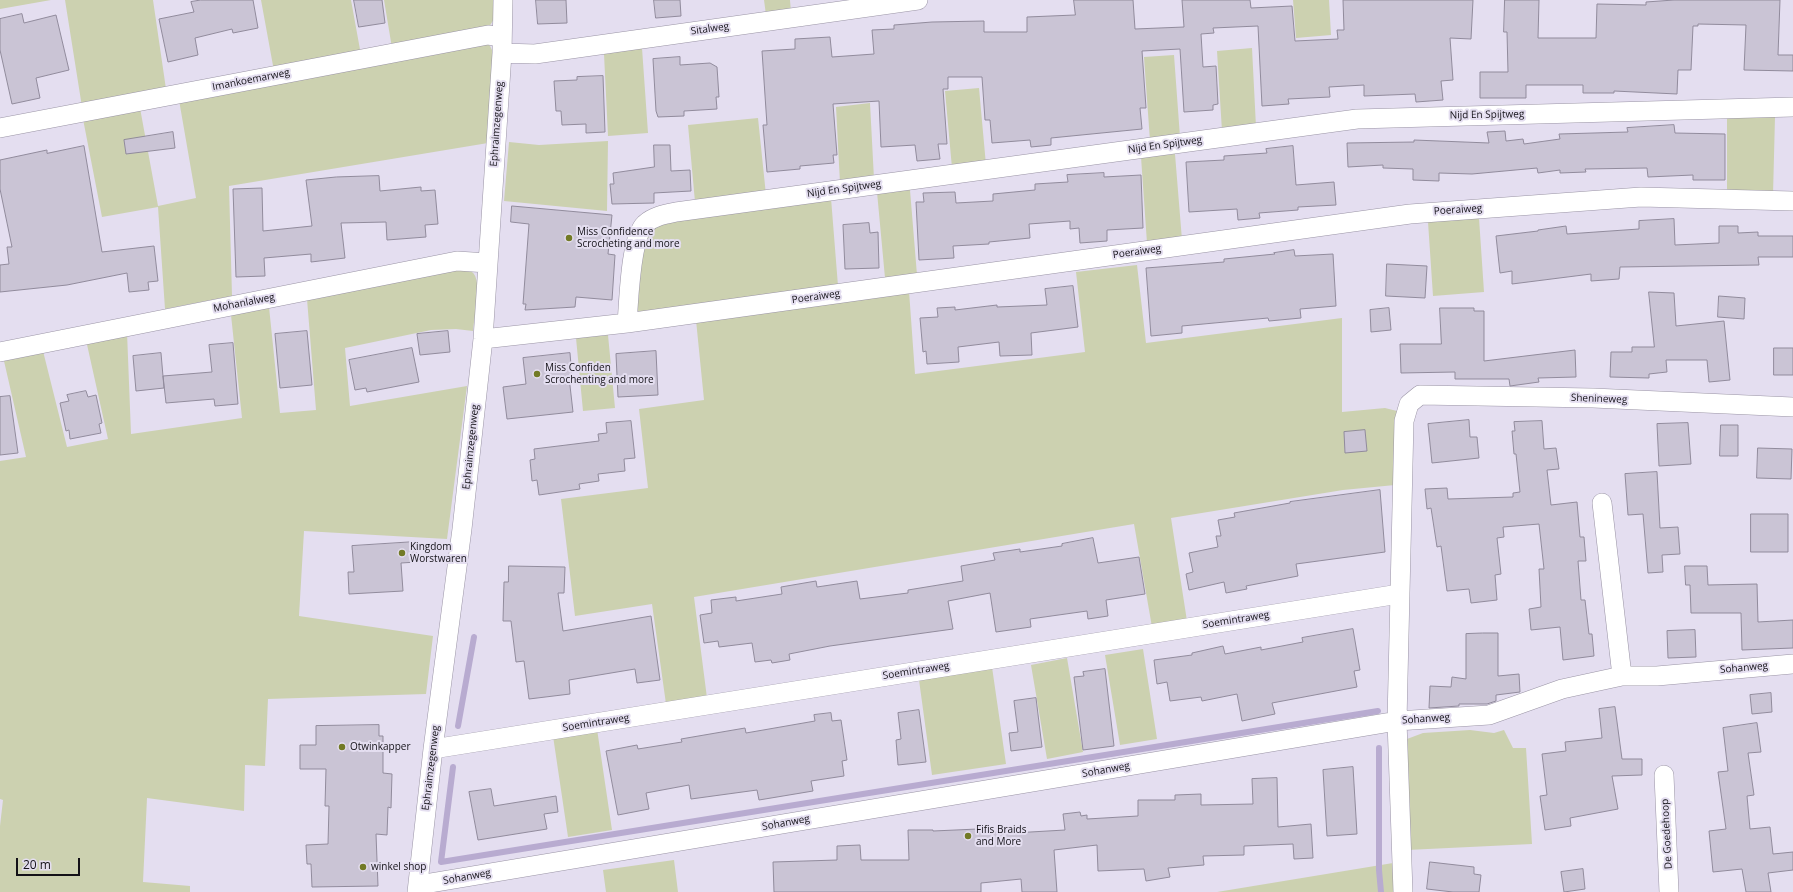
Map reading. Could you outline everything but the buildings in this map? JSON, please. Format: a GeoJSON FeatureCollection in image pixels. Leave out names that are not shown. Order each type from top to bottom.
{"type":"FeatureCollection","features":[{"type":"Feature","properties":{"kind":"street","name":"Ephraimzegenweg"},"geometry":{"type":"LineString","coordinates":[[418,889],[433,749],[462,528],[483,339],[502,45],[503,0]]}},
{"type":"Feature","properties":{"kind":"street","name":"Sitalweg"},"geometry":{"type":"LineString","coordinates":[[502,45],[535,54],[918,0]]}},
{"type":"Feature","properties":{"kind":"street","name":"Imankoemarweg"},"geometry":{"type":"LineString","coordinates":[[0,128],[488,35],[502,45]]}},
{"type":"Feature","properties":{"kind":"street","name":"Nijd En Spijtweg"},"geometry":{"type":"LineString","coordinates":[[627,323],[634,249],[638,236],[644,225],[653,219],[670,213],[1357,118],[1793,107]]}},
{"type":"Feature","properties":{"kind":"street","name":"Poeraiweg"},"geometry":{"type":"LineString","coordinates":[[483,339],[627,323],[1410,214],[1641,197],[1793,201]]}},
{"type":"Feature","properties":{"kind":"street","name":"Mohanlalweg"},"geometry":{"type":"LineString","coordinates":[[0,352],[457,261],[488,263]]}},
{"type":"Feature","properties":{"kind":"street","name":"Shenineweg"},"geometry":{"type":"LineString","coordinates":[[1399,594],[1404,421],[1408,404],[1420,395],[1593,398],[1793,408]]}},
{"type":"Feature","properties":{"kind":"street"},"geometry":{"type":"LineString","coordinates":[[1602,503],[1622,676]]}},
{"type":"Feature","properties":{"kind":"street","name":"Soemintraweg"},"geometry":{"type":"LineString","coordinates":[[433,749],[1399,594]]}},
{"type":"Feature","properties":{"kind":"street"},"geometry":{"type":"LineString","coordinates":[[1399,594],[1397,721],[1403,892]]}},
{"type":"Feature","properties":{"kind":"street","name":"Sohanweg"},"geometry":{"type":"LineString","coordinates":[[418,889],[1397,721],[1489,715],[1562,689],[1622,676],[1657,676],[1793,664]]}},
{"type":"Feature","properties":{"kind":"street","name":"De Goedehoop"},"geometry":{"type":"LineString","coordinates":[[1664,775],[1669,892]]}},
{"type":"Feature","properties":{"kind":"green space"},"geometry":{"type":"Polygon","coordinates":[[[0,0],[51,0],[0,9],[0,0]]]}},
{"type":"Feature","properties":{"kind":"green space"},"geometry":{"type":"Polygon","coordinates":[[[65,0],[153,0],[166,89],[82,107],[65,0]]]}},
{"type":"Feature","properties":{"kind":"green space"},"geometry":{"type":"Polygon","coordinates":[[[261,0],[351,0],[361,55],[274,71],[261,0]]]}},
{"type":"Feature","properties":{"kind":"green space"},"geometry":{"type":"Polygon","coordinates":[[[384,0],[494,0],[494,19],[489,27],[392,48],[384,0]]]}},
{"type":"Feature","properties":{"kind":"green space"},"geometry":{"type":"Polygon","coordinates":[[[764,0],[790,0],[791,12],[766,15],[764,0]]]}},
{"type":"Feature","properties":{"kind":"green space"},"geometry":{"type":"Polygon","coordinates":[[[1293,0],[1329,0],[1331,35],[1296,38],[1293,0]]]}},
{"type":"Feature","properties":{"kind":"green space"},"geometry":{"type":"Polygon","coordinates":[[[486,42],[493,52],[488,143],[229,186],[232,296],[165,309],[158,207],[102,217],[83,119],[140,108],[158,206],[196,198],[179,100],[486,42]]]}},
{"type":"Feature","properties":{"kind":"green space"},"geometry":{"type":"Polygon","coordinates":[[[642,48],[648,133],[608,136],[604,54],[642,48]]]}},
{"type":"Feature","properties":{"kind":"green space"},"geometry":{"type":"Polygon","coordinates":[[[1252,48],[1256,127],[1222,131],[1217,51],[1252,48]]]}},
{"type":"Feature","properties":{"kind":"green space"},"geometry":{"type":"Polygon","coordinates":[[[1174,55],[1180,137],[1150,141],[1144,57],[1174,55]]]}},
{"type":"Feature","properties":{"kind":"green space"},"geometry":{"type":"Polygon","coordinates":[[[979,88],[986,165],[952,168],[945,91],[979,88]]]}},
{"type":"Feature","properties":{"kind":"green space"},"geometry":{"type":"Polygon","coordinates":[[[870,103],[874,179],[840,183],[836,107],[870,103]]]}},
{"type":"Feature","properties":{"kind":"green space"},"geometry":{"type":"Polygon","coordinates":[[[1727,116],[1775,117],[1773,195],[1727,194],[1727,116]]]}},
{"type":"Feature","properties":{"kind":"green space"},"geometry":{"type":"Polygon","coordinates":[[[758,118],[766,195],[695,202],[688,125],[758,118]]]}},
{"type":"Feature","properties":{"kind":"green space"},"geometry":{"type":"Polygon","coordinates":[[[608,141],[607,211],[504,201],[509,142],[539,145],[608,141]]]}},
{"type":"Feature","properties":{"kind":"green space"},"geometry":{"type":"Polygon","coordinates":[[[1175,154],[1182,240],[1147,243],[1141,157],[1175,154]]]}},
{"type":"Feature","properties":{"kind":"green space"},"geometry":{"type":"Polygon","coordinates":[[[910,190],[917,275],[885,278],[877,192],[910,190]]]}},
{"type":"Feature","properties":{"kind":"green space"},"geometry":{"type":"Polygon","coordinates":[[[831,198],[838,286],[640,314],[637,311],[644,237],[663,221],[831,198]]]}},
{"type":"Feature","properties":{"kind":"green space"},"geometry":{"type":"Polygon","coordinates":[[[1479,218],[1484,292],[1433,296],[1428,222],[1479,218]]]}},
{"type":"Feature","properties":{"kind":"green space"},"geometry":{"type":"Polygon","coordinates":[[[1137,265],[1146,343],[1342,318],[1342,412],[1385,408],[1397,411],[1395,485],[1343,490],[1171,518],[1187,621],[1152,627],[1134,524],[694,597],[707,698],[666,704],[652,604],[575,616],[561,499],[648,488],[639,409],[704,400],[696,320],[909,291],[915,374],[1085,352],[1076,272],[1137,265]]]}},
{"type":"Feature","properties":{"kind":"green space"},"geometry":{"type":"Polygon","coordinates":[[[460,268],[472,272],[477,283],[477,300],[473,331],[456,329],[431,330],[345,348],[350,406],[467,386],[447,539],[304,531],[299,616],[433,636],[426,694],[268,699],[265,766],[245,765],[244,811],[147,798],[143,882],[190,886],[190,892],[0,892],[0,826],[3,800],[0,799],[0,461],[26,457],[4,361],[43,351],[67,447],[108,439],[86,340],[127,332],[131,434],[242,418],[231,315],[269,307],[280,413],[316,410],[307,299],[460,268]]]}},
{"type":"Feature","properties":{"kind":"green space"},"geometry":{"type":"Polygon","coordinates":[[[608,335],[615,408],[583,411],[576,338],[608,335]]]}},
{"type":"Feature","properties":{"kind":"green space"},"geometry":{"type":"Polygon","coordinates":[[[1143,649],[1157,739],[1120,745],[1105,655],[1143,649]]]}},
{"type":"Feature","properties":{"kind":"green space"},"geometry":{"type":"Polygon","coordinates":[[[1067,658],[1083,752],[1047,759],[1031,665],[1067,658]]]}},
{"type":"Feature","properties":{"kind":"green space"},"geometry":{"type":"Polygon","coordinates":[[[992,667],[1006,764],[932,775],[919,680],[992,667]]]}},
{"type":"Feature","properties":{"kind":"green space"},"geometry":{"type":"Polygon","coordinates":[[[597,729],[612,830],[568,837],[553,736],[597,729]]]}},
{"type":"Feature","properties":{"kind":"green space"},"geometry":{"type":"Polygon","coordinates":[[[1470,730],[1494,733],[1504,730],[1513,748],[1526,748],[1532,844],[1407,850],[1407,739],[1423,733],[1470,730]]]}},
{"type":"Feature","properties":{"kind":"green space"},"geometry":{"type":"Polygon","coordinates":[[[674,860],[678,892],[606,892],[603,870],[674,860]]]}},
{"type":"Feature","properties":{"kind":"green space"},"geometry":{"type":"Polygon","coordinates":[[[1393,863],[1395,892],[1217,892],[1393,863]]]}},
{"type":"Feature","properties":{"kind":"waterway"},"geometry":{"type":"LineString","coordinates":[[458,726],[474,637]]}},
{"type":"Feature","properties":{"kind":"waterway"},"geometry":{"type":"LineString","coordinates":[[453,767],[441,862],[1378,711]]}},
{"type":"Feature","properties":{"kind":"waterway"},"geometry":{"type":"LineString","coordinates":[[1379,748],[1379,870],[1381,892]]}},
{"type":"Feature","properties":{"kind":"place","name":"Miss Confidence Scrocheting and more"},"geometry":{"type":"Point","coordinates":[569,238]}},
{"type":"Feature","properties":{"kind":"place","name":"Miss Confiden Scrochenting and more"},"geometry":{"type":"Point","coordinates":[537,374]}},
{"type":"Feature","properties":{"kind":"place","name":"Kingdom Worstwaren"},"geometry":{"type":"Point","coordinates":[402,553]}},
{"type":"Feature","properties":{"kind":"place","name":"Otwinkapper"},"geometry":{"type":"Point","coordinates":[342,747]}},
{"type":"Feature","properties":{"kind":"place","name":"Fifis Braids and More"},"geometry":{"type":"Point","coordinates":[968,836]}},
{"type":"Feature","properties":{"kind":"place","name":"winkel shop"},"geometry":{"type":"Point","coordinates":[363,867]}}]}
